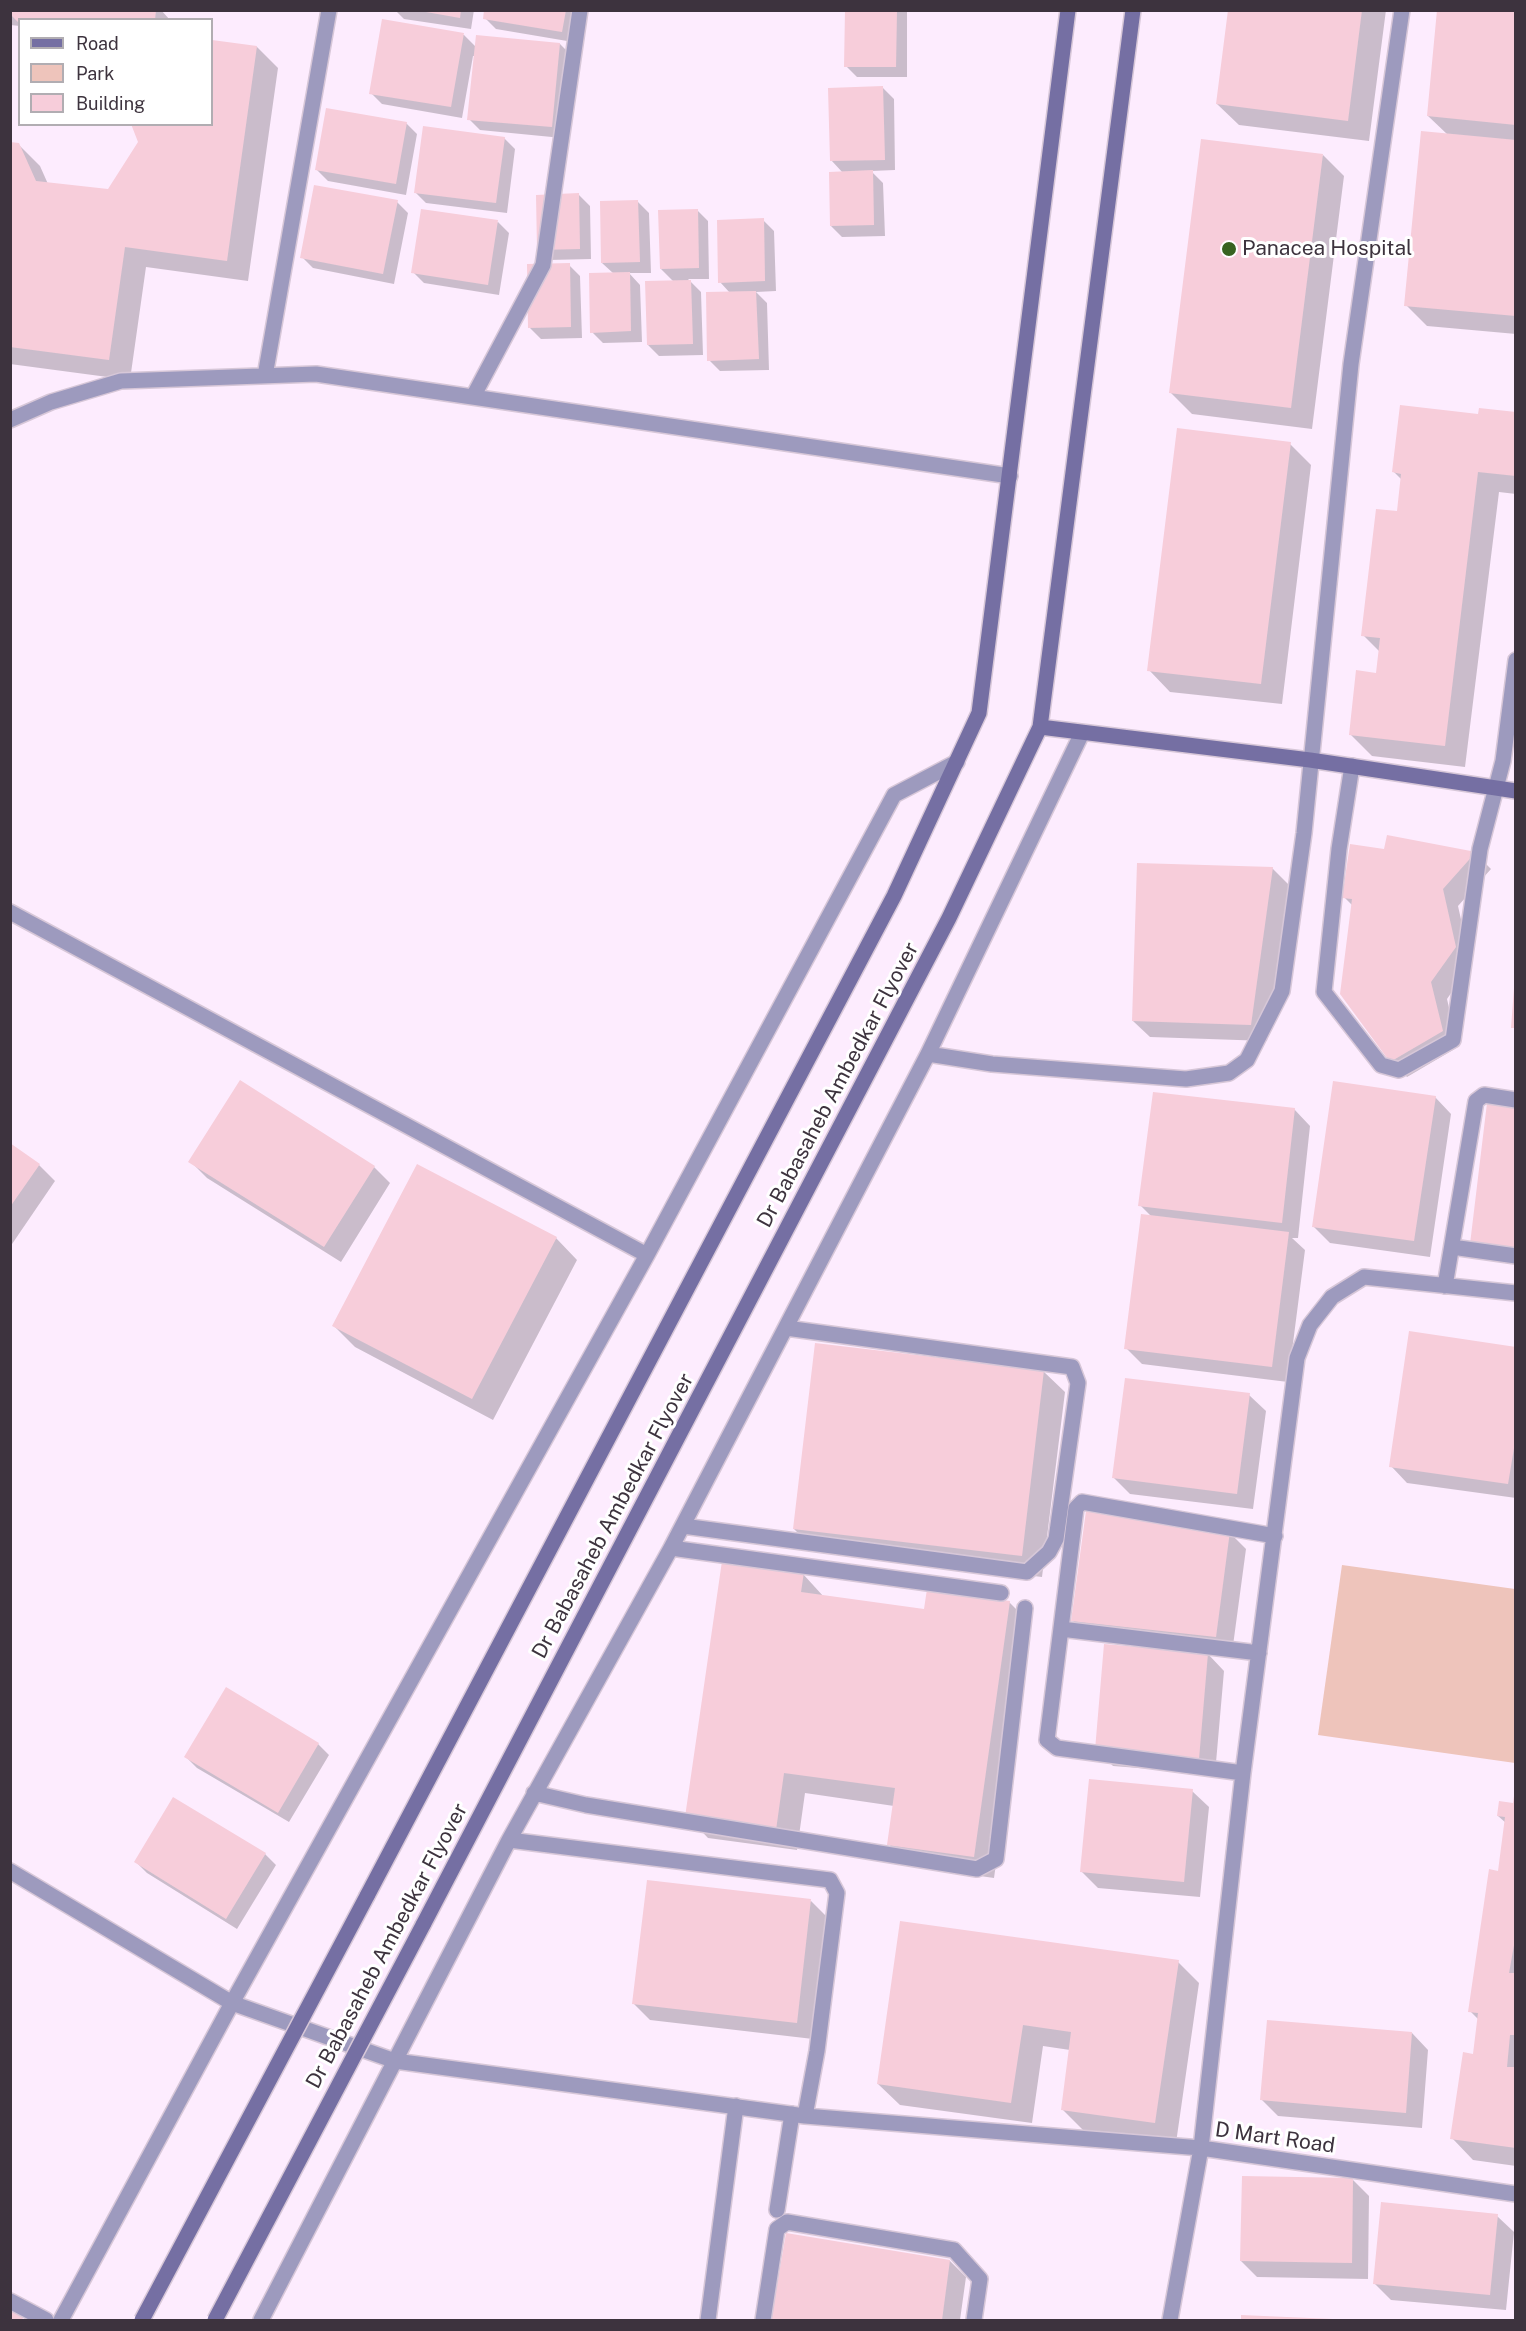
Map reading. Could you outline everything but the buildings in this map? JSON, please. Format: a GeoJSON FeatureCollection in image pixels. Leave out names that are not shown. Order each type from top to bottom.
{"type":"FeatureCollection","features":[{"type":"Feature","properties":{"kind":"main road","name":"Dr Babasaheb Ambedkar Flyover"},"geometry":{"type":"LineString","coordinates":[[142,2320],[894,896],[979,713],[1068,10]]}},
{"type":"Feature","properties":{"kind":"main road","name":"Dr Babasaheb Ambedkar Flyover"},"geometry":{"type":"LineString","coordinates":[[215,2320],[949,918],[1040,727],[1133,10]]}},
{"type":"Feature","properties":{"kind":"main road"},"geometry":{"type":"LineString","coordinates":[[1040,727],[1310,760],[1515,791]]}},
{"type":"Feature","properties":{"kind":"street"},"geometry":{"type":"LineString","coordinates":[[265,376],[329,10]]}},
{"type":"Feature","properties":{"kind":"street"},"geometry":{"type":"LineString","coordinates":[[474,395],[543,265],[580,10]]}},
{"type":"Feature","properties":{"kind":"street"},"geometry":{"type":"LineString","coordinates":[[928,1054],[992,1064],[1186,1079],[1229,1073],[1247,1060],[1282,992],[1304,833],[1351,364],[1402,10]]}},
{"type":"Feature","properties":{"kind":"street"},"geometry":{"type":"LineString","coordinates":[[10,420],[51,402],[121,381],[316,374],[474,395],[1010,476]]}},
{"type":"Feature","properties":{"kind":"street"},"geometry":{"type":"LineString","coordinates":[[1352,766],[1339,849],[1324,992],[1382,1065],[1399,1070],[1453,1040],[1480,849],[1503,761],[1515,660]]}},
{"type":"Feature","properties":{"kind":"street"},"geometry":{"type":"LineString","coordinates":[[261,2320],[509,1840],[683,1526],[928,1054],[1082,732]]}},
{"type":"Feature","properties":{"kind":"street"},"geometry":{"type":"LineString","coordinates":[[61,2320],[232,2002],[647,1255],[894,795],[957,762]]}},
{"type":"Feature","properties":{"kind":"street"},"geometry":{"type":"LineString","coordinates":[[10,912],[647,1255]]}},
{"type":"Feature","properties":{"kind":"street"},"geometry":{"type":"LineString","coordinates":[[1445,1286],[1476,1101],[1484,1095],[1515,1100]]}},
{"type":"Feature","properties":{"kind":"street"},"geometry":{"type":"LineString","coordinates":[[1452,1247],[1515,1256]]}},
{"type":"Feature","properties":{"kind":"street"},"geometry":{"type":"LineString","coordinates":[[10,1871],[232,2002],[395,2061],[798,2115],[1201,2148],[1243,1773],[1297,1358],[1310,1325],[1332,1297],[1364,1277],[1515,1293]]}},
{"type":"Feature","properties":{"kind":"street"},"geometry":{"type":"LineString","coordinates":[[683,1526],[1027,1572],[1049,1552],[1056,1539],[1078,1383],[1072,1367],[786,1328]]}},
{"type":"Feature","properties":{"kind":"street"},"geometry":{"type":"LineString","coordinates":[[1243,1773],[1057,1748],[1047,1740],[1076,1508],[1082,1502],[1275,1536]]}},
{"type":"Feature","properties":{"kind":"street"},"geometry":{"type":"LineString","coordinates":[[671,1548],[1001,1593]]}},
{"type":"Feature","properties":{"kind":"street"},"geometry":{"type":"LineString","coordinates":[[534,1793],[585,1805],[977,1869],[996,1859],[1025,1608]]}},
{"type":"Feature","properties":{"kind":"street"},"geometry":{"type":"LineString","coordinates":[[1061,1629],[1259,1653]]}},
{"type":"Feature","properties":{"kind":"street"},"geometry":{"type":"LineString","coordinates":[[509,1840],[830,1880],[837,1893],[818,2051],[798,2115],[777,2211]]}},
{"type":"Feature","properties":{"kind":"street"},"geometry":{"type":"LineString","coordinates":[[708,2320],[736,2106]]}},
{"type":"Feature","properties":{"kind":"street","name":"D Mart Road"},"geometry":{"type":"LineString","coordinates":[[1170,2320],[1201,2148],[1515,2194]]}},
{"type":"Feature","properties":{"kind":"street"},"geometry":{"type":"LineString","coordinates":[[763,2320],[777,2229],[787,2222],[954,2250],[980,2279],[974,2320]]}},
{"type":"Feature","properties":{"kind":"street"},"geometry":{"type":"LineString","coordinates":[[10,2301],[46,2320]]}},
{"type":"Feature","properties":{"kind":"green space"},"geometry":{"type":"Polygon","coordinates":[[[1342,1565],[1515,1589],[1515,1763],[1318,1735],[1342,1565]]]}},
{"type":"Feature","properties":{"kind":"place","name":"Panacea Hospital"},"geometry":{"type":"Point","coordinates":[1229,249]}}]}
